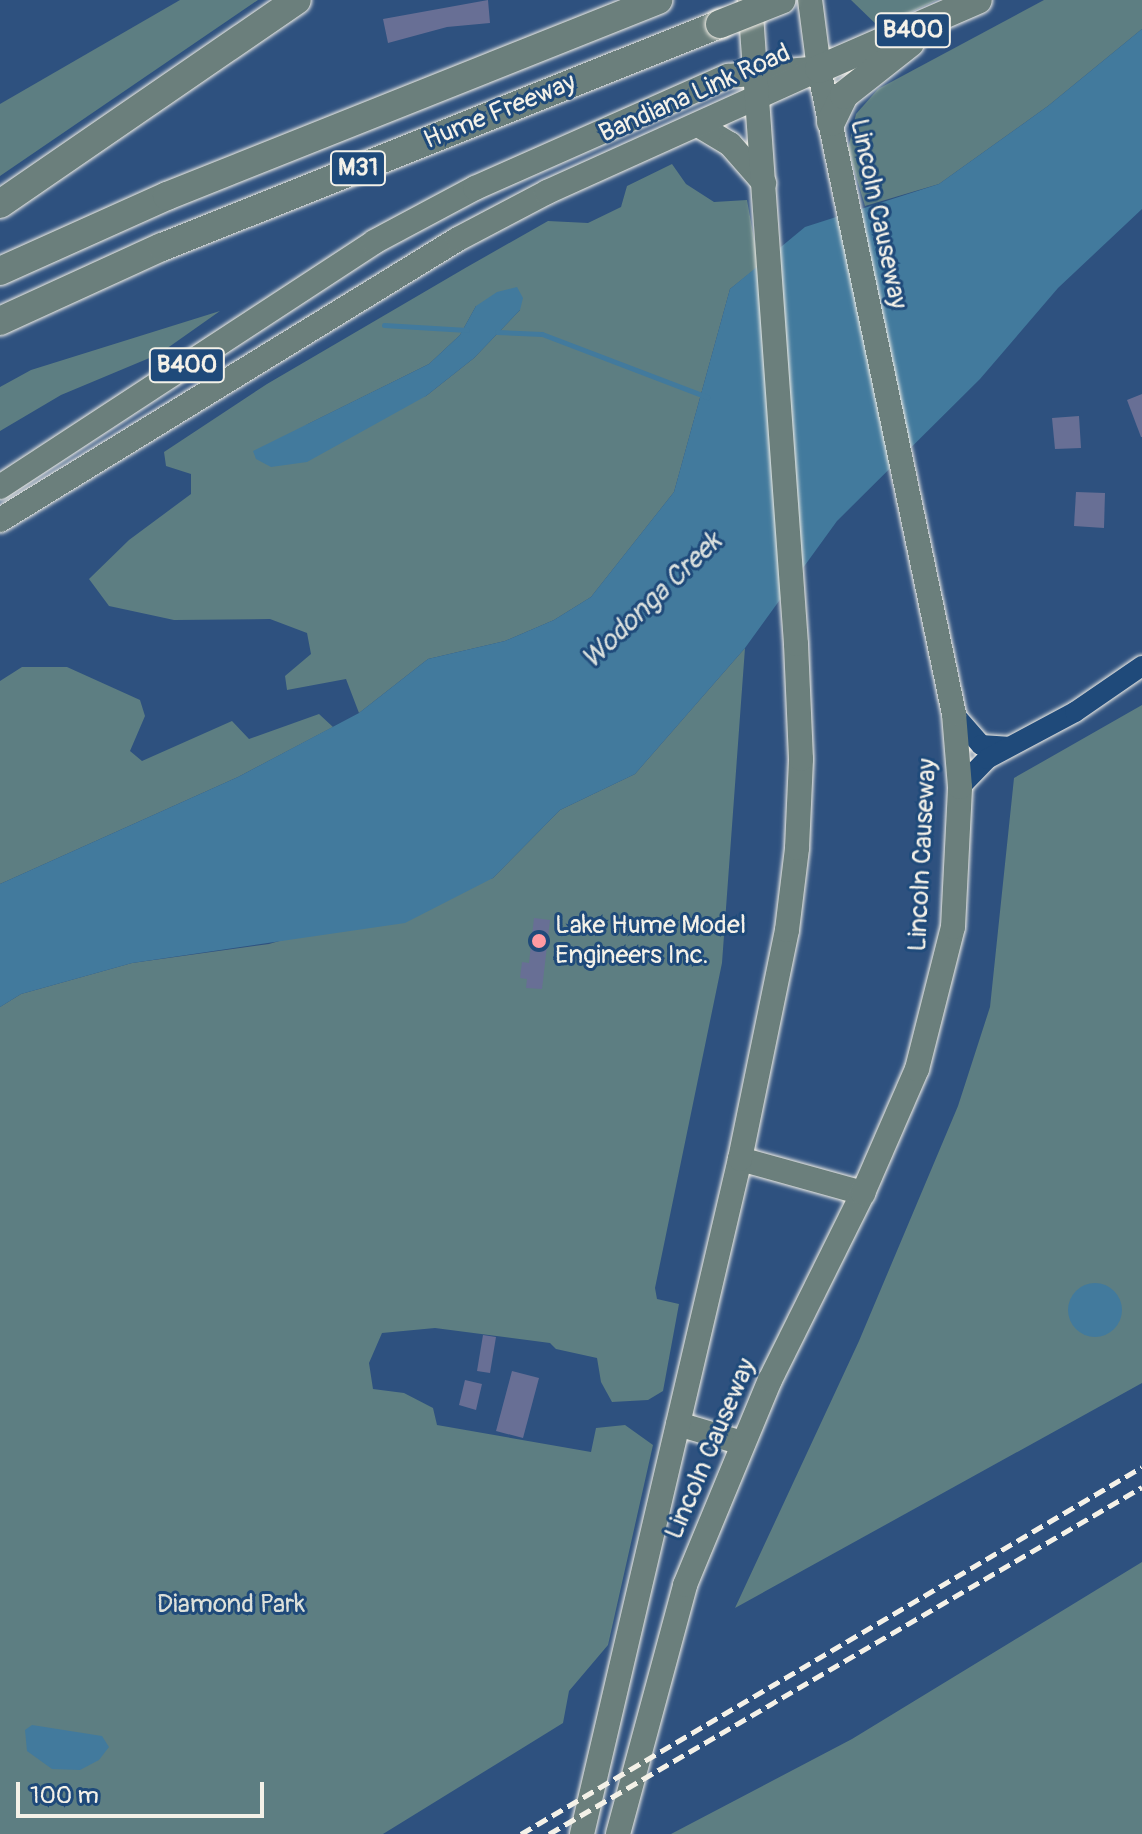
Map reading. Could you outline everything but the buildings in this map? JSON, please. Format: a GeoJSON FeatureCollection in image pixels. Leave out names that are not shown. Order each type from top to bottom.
{"type":"FeatureCollection","features":[{"type":"Feature","properties":{"kind":"highway"},"geometry":{"type":"LineString","coordinates":[[0,204],[297,0]]}},
{"type":"Feature","properties":{"kind":"highway","name":"Hume Freeway"},"geometry":{"type":"LineString","coordinates":[[0,271],[167,196],[658,0]]}},
{"type":"Feature","properties":{"kind":"highway","name":"Hume Freeway"},"geometry":{"type":"LineString","coordinates":[[0,321],[162,247],[781,0]]}},
{"type":"Feature","properties":{"kind":"highway","name":"B400"},"geometry":{"type":"LineString","coordinates":[[819,69],[978,0]]}},
{"type":"Feature","properties":{"kind":"highway"},"geometry":{"type":"LineString","coordinates":[[831,122],[844,95],[950,14]]}},
{"type":"Feature","properties":{"kind":"main road","name":"Lincoln Causeway"},"geometry":{"type":"LineString","coordinates":[[582,1834],[740,1159],[787,930],[797,848],[801,759],[796,644],[750,0]]}},
{"type":"Feature","properties":{"kind":"main road","name":"Lincoln Causeway"},"geometry":{"type":"LineString","coordinates":[[618,1834],[685,1585],[742,1443],[863,1193],[917,1069],[939,997],[953,927],[960,787],[954,714],[819,69],[810,0]]}},
{"type":"Feature","properties":{"kind":"main road","name":"Bandiana Link Road"},"geometry":{"type":"LineString","coordinates":[[0,487],[407,223],[534,160],[728,76],[756,70],[819,69]]}},
{"type":"Feature","properties":{"kind":"main road","name":"Bandiana Link Road"},"geometry":{"type":"LineString","coordinates":[[0,520],[458,239],[547,192],[819,69]]}},
{"type":"Feature","properties":{"kind":"main road"},"geometry":{"type":"LineString","coordinates":[[698,125],[730,144],[764,187]]}},
{"type":"Feature","properties":{"kind":"main road"},"geometry":{"type":"LineString","coordinates":[[740,1159],[863,1193]]}},
{"type":"Feature","properties":{"kind":"main road"},"geometry":{"type":"LineString","coordinates":[[678,1424],[742,1443]]}},
{"type":"Feature","properties":{"kind":"street"},"geometry":{"type":"LineString","coordinates":[[960,787],[978,766],[1007,747],[1075,712],[1142,666]]}},
{"type":"Feature","properties":{"kind":"street"},"geometry":{"type":"LineString","coordinates":[[954,714],[981,745],[1007,747]]}},
{"type":"Feature","properties":{"kind":"green space"},"geometry":{"type":"Polygon","coordinates":[[[180,0],[258,0],[0,176],[0,104],[180,0]]]}},
{"type":"Feature","properties":{"kind":"green space"},"geometry":{"type":"Polygon","coordinates":[[[851,0],[937,0],[879,27],[851,0]]]}},
{"type":"Feature","properties":{"kind":"green space"},"geometry":{"type":"Polygon","coordinates":[[[1044,0],[1142,0],[1142,29],[1048,106],[939,184],[865,206],[848,149],[856,114],[878,89],[1044,0]]]}},
{"type":"Feature","properties":{"kind":"green space"},"geometry":{"type":"Polygon","coordinates":[[[672,164],[686,184],[714,202],[747,200],[759,266],[730,289],[674,492],[591,597],[554,620],[505,641],[428,659],[359,713],[346,679],[287,690],[285,676],[311,654],[307,633],[270,619],[174,620],[109,606],[89,579],[129,540],[191,494],[191,474],[166,466],[164,452],[267,384],[548,221],[588,223],[621,207],[627,186],[672,164]],[[476,306],[460,335],[429,364],[306,425],[426,396],[474,358],[520,310],[476,306]]]}},
{"type":"Feature","properties":{"kind":"green space"},"geometry":{"type":"Polygon","coordinates":[[[220,311],[159,354],[61,395],[0,431],[0,387],[31,370],[220,311]]]}},
{"type":"Feature","properties":{"kind":"green space","name":"Diamond Park"},"geometry":{"type":"Polygon","coordinates":[[[745,648],[722,963],[655,1288],[657,1299],[679,1304],[663,1391],[648,1400],[612,1402],[601,1382],[597,1358],[556,1349],[550,1343],[435,1328],[382,1333],[369,1363],[373,1389],[404,1393],[433,1408],[437,1425],[591,1452],[596,1428],[625,1425],[653,1445],[608,1645],[569,1691],[563,1723],[383,1834],[0,1834],[0,1007],[21,994],[132,963],[269,944],[493,878],[560,810],[635,774],[745,648]]]}},
{"type":"Feature","properties":{"kind":"green space"},"geometry":{"type":"Polygon","coordinates":[[[22,667],[67,667],[140,700],[145,716],[130,751],[142,761],[232,721],[249,739],[319,714],[333,727],[238,777],[0,884],[0,681],[22,667]]]}},
{"type":"Feature","properties":{"kind":"green space"},"geometry":{"type":"Polygon","coordinates":[[[1142,705],[1142,1383],[735,1608],[859,1341],[958,1106],[990,1007],[1014,778],[1142,705]]]}},
{"type":"Feature","properties":{"kind":"green space"},"geometry":{"type":"Polygon","coordinates":[[[1142,1562],[1142,1834],[671,1834],[852,1739],[1142,1562]]]}},
{"type":"Feature","properties":{"kind":"water","name":"Wodonga Creek"},"geometry":{"type":"Polygon","coordinates":[[[1142,29],[1142,209],[1058,288],[980,379],[837,521],[745,648],[635,774],[560,810],[493,878],[405,923],[132,963],[21,994],[0,1007],[0,884],[238,777],[359,713],[428,659],[505,641],[554,620],[591,597],[674,492],[730,289],[805,227],[939,184],[1048,106],[1142,29]]]}},
{"type":"Feature","properties":{"kind":"water"},"geometry":{"type":"Polygon","coordinates":[[[517,287],[523,298],[520,310],[474,358],[426,396],[307,462],[271,467],[256,459],[253,451],[429,364],[460,335],[476,306],[497,292],[517,287]]]}},
{"type":"Feature","properties":{"kind":"water"},"geometry":{"type":"Polygon","coordinates":[[[1095,1283],[1106,1285],[1114,1291],[1120,1299],[1120,1321],[1114,1329],[1106,1335],[1095,1337],[1084,1335],[1076,1329],[1070,1321],[1068,1310],[1070,1299],[1076,1291],[1084,1285],[1095,1283]]]}},
{"type":"Feature","properties":{"kind":"water"},"geometry":{"type":"Polygon","coordinates":[[[32,1725],[102,1736],[109,1747],[99,1760],[80,1770],[52,1769],[27,1751],[25,1730],[32,1725]]]}},
{"type":"Feature","properties":{"kind":"waterway"},"geometry":{"type":"LineString","coordinates":[[384,325],[467,330]]}},
{"type":"Feature","properties":{"kind":"waterway"},"geometry":{"type":"LineString","coordinates":[[497,332],[542,334],[707,397]]}},
{"type":"Feature","properties":{"kind":"railway"},"geometry":{"type":"LineString","coordinates":[[521,1834],[1142,1467]]}},
{"type":"Feature","properties":{"kind":"railway"},"geometry":{"type":"LineString","coordinates":[[549,1834],[1142,1487]]}},
{"type":"Feature","properties":{"kind":"place","name":"Lake Hume Model Engineers Inc."},"geometry":{"type":"Point","coordinates":[539,941]}}]}
